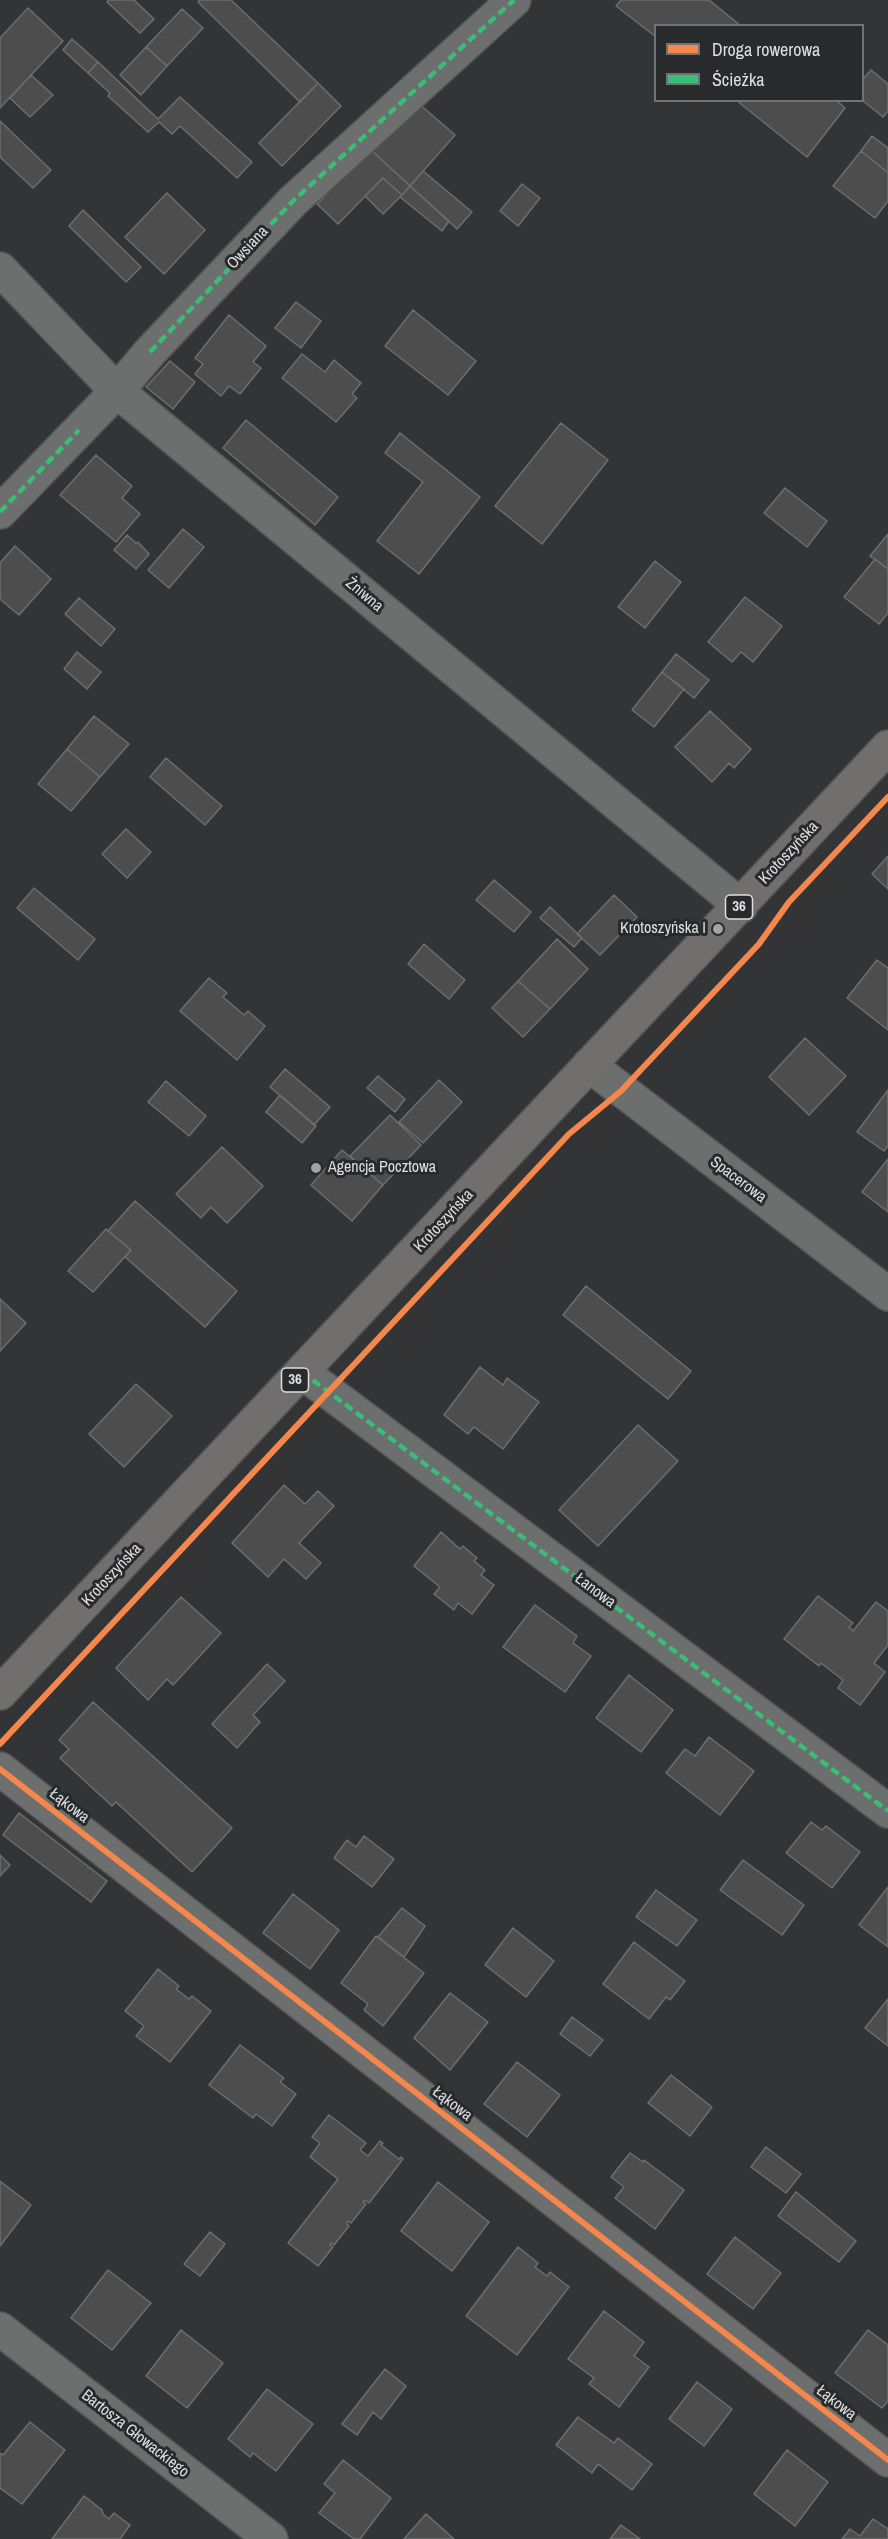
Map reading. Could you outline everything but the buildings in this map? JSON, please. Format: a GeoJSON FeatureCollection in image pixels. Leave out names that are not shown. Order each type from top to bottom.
{"type":"FeatureCollection","features":[{"type":"Feature","properties":{"kind":"main road","name":"Krotoszyńska"},"geometry":{"type":"LineString","coordinates":[[0,1693],[888,747]]}},
{"type":"Feature","properties":{"kind":"street","name":"Owsiana"},"geometry":{"type":"LineString","coordinates":[[0,512],[117,391],[150,352],[292,201],[514,0]]}},
{"type":"Feature","properties":{"kind":"street","name":"Żniwna"},"geometry":{"type":"LineString","coordinates":[[0,269],[117,391],[741,906]]}},
{"type":"Feature","properties":{"kind":"street","name":"Spacerowa"},"geometry":{"type":"LineString","coordinates":[[589,1065],[888,1294]]}},
{"type":"Feature","properties":{"kind":"street","name":"Łanowa"},"geometry":{"type":"LineString","coordinates":[[302,1372],[888,1811]]}},
{"type":"Feature","properties":{"kind":"street","name":"Łąkowa"},"geometry":{"type":"LineString","coordinates":[[0,1769],[888,2460]]}},
{"type":"Feature","properties":{"kind":"street","name":"Bartosza Głowackiego"},"geometry":{"type":"LineString","coordinates":[[0,2329],[270,2539]]}},
{"type":"Feature","properties":{"kind":"marked path"},"geometry":{"type":"LineString","coordinates":[[150,352],[293,201],[514,0]]}},
{"type":"Feature","properties":{"kind":"marked path"},"geometry":{"type":"LineString","coordinates":[[0,512],[79,430]]}},
{"type":"Feature","properties":{"kind":"marked path"},"geometry":{"type":"LineString","coordinates":[[302,1372],[888,1811]]}},
{"type":"Feature","properties":{"kind":"cycle path"},"geometry":{"type":"LineString","coordinates":[[0,1744],[569,1134],[621,1091],[759,944],[789,902],[888,797]]}},
{"type":"Feature","properties":{"kind":"cycle path"},"geometry":{"type":"LineString","coordinates":[[0,1769],[888,2460]]}},
{"type":"Feature","properties":{"kind":"place","name":"Krotoszyńska I"},"geometry":{"type":"Point","coordinates":[718,929]}},
{"type":"Feature","properties":{"kind":"place","name":"Agencja Pocztowa"},"geometry":{"type":"Point","coordinates":[316,1168]}}]}
